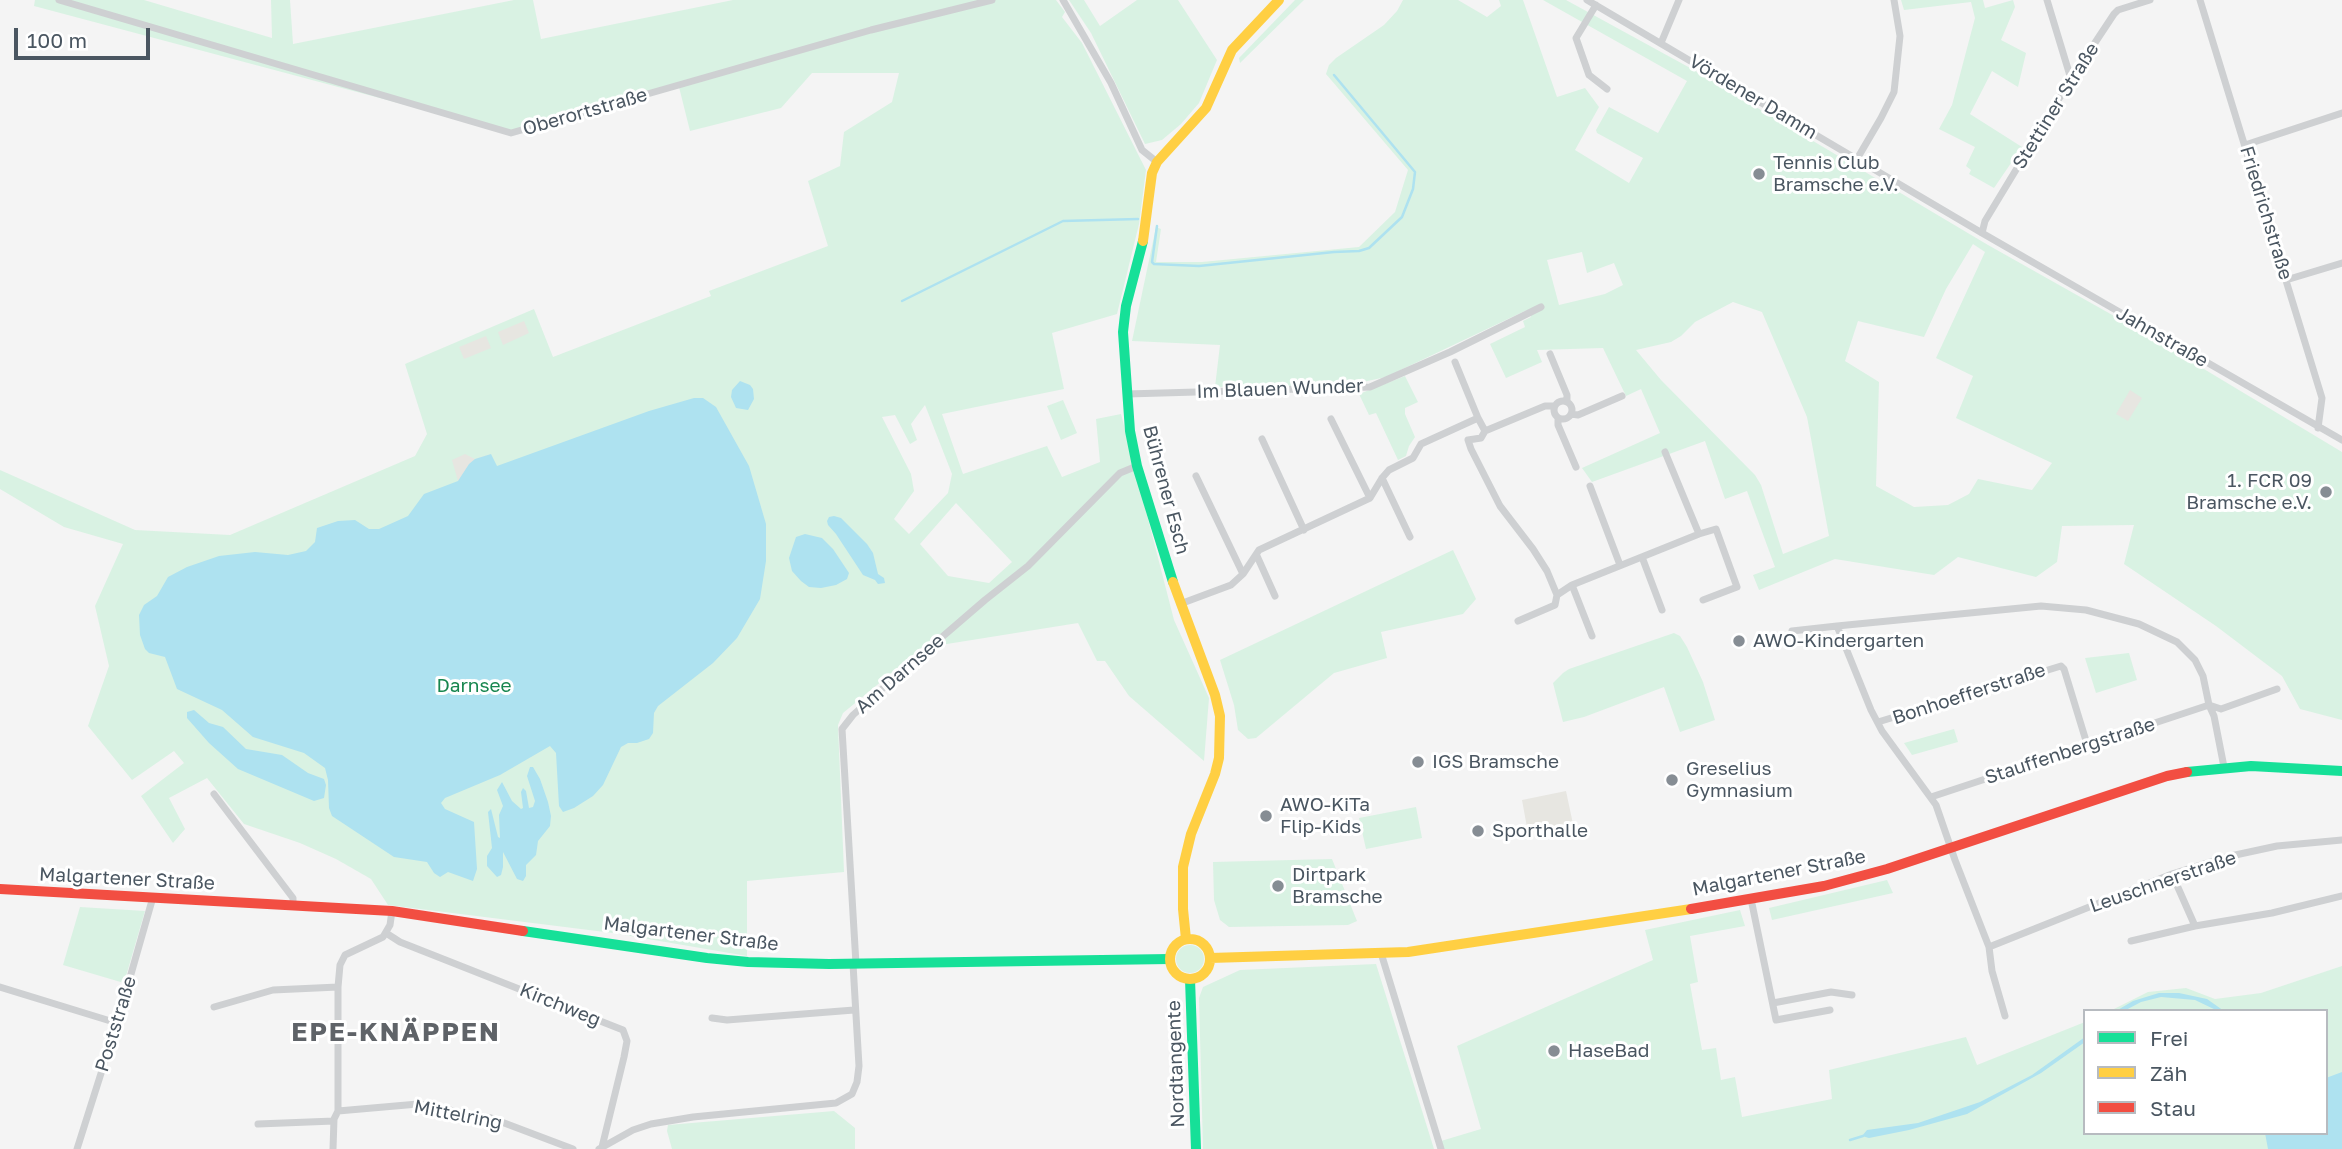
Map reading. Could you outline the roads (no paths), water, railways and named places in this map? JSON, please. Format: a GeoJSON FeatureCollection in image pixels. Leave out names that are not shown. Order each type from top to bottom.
{"type":"FeatureCollection","features":[{"type":"Feature","properties":{"kind":"street","name":"Oberortstraße"},"geometry":{"type":"LineString","coordinates":[[59,0],[512,133],[857,34],[992,0]]}},
{"type":"Feature","properties":{"kind":"street"},"geometry":{"type":"LineString","coordinates":[[1063,0],[1111,83],[1142,150],[1157,162],[1206,108],[1232,51],[1279,0]]}},
{"type":"Feature","properties":{"kind":"street","name":"Vördener Damm"},"geometry":{"type":"LineString","coordinates":[[1587,0],[1982,233]]}},
{"type":"Feature","properties":{"kind":"street"},"geometry":{"type":"LineString","coordinates":[[1661,43],[1679,0]]}},
{"type":"Feature","properties":{"kind":"street"},"geometry":{"type":"LineString","coordinates":[[1857,159],[1894,92],[1900,36],[1894,0]]}},
{"type":"Feature","properties":{"kind":"street"},"geometry":{"type":"LineString","coordinates":[[2047,0],[2071,79]]}},
{"type":"Feature","properties":{"kind":"street","name":"Stettiner Straße"},"geometry":{"type":"LineString","coordinates":[[1982,233],[1985,221],[2071,79],[2118,10],[2150,0]]}},
{"type":"Feature","properties":{"kind":"street","name":"Friedrichstraße"},"geometry":{"type":"LineString","coordinates":[[2200,0],[2322,398],[2318,428]]}},
{"type":"Feature","properties":{"kind":"street"},"geometry":{"type":"LineString","coordinates":[[1595,5],[1576,38],[1589,75],[1607,89]]}},
{"type":"Feature","properties":{"kind":"street"},"geometry":{"type":"LineString","coordinates":[[2245,145],[2342,113]]}},
{"type":"Feature","properties":{"kind":"street","name":"Bührener Esch"},"geometry":{"type":"LineString","coordinates":[[1157,162],[1152,173],[1145,232],[1125,319],[1123,356],[1130,431],[1137,466],[1180,604],[1215,695],[1221,736],[1215,774],[1191,834],[1183,867],[1186,939]]}},
{"type":"Feature","properties":{"kind":"street","name":"Jahnstraße"},"geometry":{"type":"LineString","coordinates":[[1982,233],[2342,440]]}},
{"type":"Feature","properties":{"kind":"street"},"geometry":{"type":"LineString","coordinates":[[2286,280],[2342,263]]}},
{"type":"Feature","properties":{"kind":"street","name":"Im Blauen Wunder"},"geometry":{"type":"LineString","coordinates":[[1127,394],[1370,387],[1450,352],[1541,307]]}},
{"type":"Feature","properties":{"kind":"street"},"geometry":{"type":"LineString","coordinates":[[1550,354],[1567,401],[1572,407],[1571,414]]}},
{"type":"Feature","properties":{"kind":"street"},"geometry":{"type":"LineString","coordinates":[[1455,362],[1485,431]]}},
{"type":"Feature","properties":{"kind":"street"},"geometry":{"type":"LineString","coordinates":[[1554,406],[1554,414],[1564,419],[1622,396]]}},
{"type":"Feature","properties":{"kind":"street"},"geometry":{"type":"LineString","coordinates":[[1468,440],[1481,438],[1485,431],[1545,407],[1554,406],[1559,401],[1567,401]]}},
{"type":"Feature","properties":{"kind":"street"},"geometry":{"type":"LineString","coordinates":[[1180,604],[1231,585],[1243,575],[1259,550],[1370,498],[1382,478],[1390,470],[1413,458],[1420,444],[1479,418]]}},
{"type":"Feature","properties":{"kind":"street"},"geometry":{"type":"LineString","coordinates":[[1558,418],[1558,425],[1576,467]]}},
{"type":"Feature","properties":{"kind":"street"},"geometry":{"type":"LineString","coordinates":[[1331,419],[1370,498]]}},
{"type":"Feature","properties":{"kind":"street"},"geometry":{"type":"LineString","coordinates":[[1459,428],[1468,440],[1500,506],[1533,549],[1547,571],[1557,595],[1555,605],[1518,621]]}},
{"type":"Feature","properties":{"kind":"street"},"geometry":{"type":"LineString","coordinates":[[1262,439],[1304,530]]}},
{"type":"Feature","properties":{"kind":"street"},"geometry":{"type":"LineString","coordinates":[[1665,452],[1699,534]]}},
{"type":"Feature","properties":{"kind":"street","name":"Am Darnsee"},"geometry":{"type":"LineString","coordinates":[[854,964],[842,729],[853,715],[881,690],[1028,566],[1120,473],[1137,466]]}},
{"type":"Feature","properties":{"kind":"street"},"geometry":{"type":"LineString","coordinates":[[1196,476],[1243,575]]}},
{"type":"Feature","properties":{"kind":"street"},"geometry":{"type":"LineString","coordinates":[[1382,478],[1410,537]]}},
{"type":"Feature","properties":{"kind":"street"},"geometry":{"type":"LineString","coordinates":[[1590,486],[1620,565]]}},
{"type":"Feature","properties":{"kind":"street"},"geometry":{"type":"LineString","coordinates":[[1557,595],[1572,585],[1620,565],[1716,529],[1737,587],[1703,600]]}},
{"type":"Feature","properties":{"kind":"street"},"geometry":{"type":"LineString","coordinates":[[1257,556],[1275,596]]}},
{"type":"Feature","properties":{"kind":"street"},"geometry":{"type":"LineString","coordinates":[[1642,557],[1662,610]]}},
{"type":"Feature","properties":{"kind":"street"},"geometry":{"type":"LineString","coordinates":[[1572,585],[1592,636]]}},
{"type":"Feature","properties":{"kind":"street"},"geometry":{"type":"LineString","coordinates":[[1792,631],[2041,606],[2086,610],[2139,624],[2177,642],[2195,660],[2208,692],[2224,766]]}},
{"type":"Feature","properties":{"kind":"street"},"geometry":{"type":"LineString","coordinates":[[1837,626],[1850,663],[1878,722],[1936,805],[1989,947],[1992,971],[2005,1016]]}},
{"type":"Feature","properties":{"kind":"street","name":"Bonhoefferstraße"},"geometry":{"type":"LineString","coordinates":[[1878,722],[2061,666],[2087,744]]}},
{"type":"Feature","properties":{"kind":"street","name":"Stauffenbergstraße"},"geometry":{"type":"LineString","coordinates":[[1931,797],[2209,705],[2221,709],[2277,689]]}},
{"type":"Feature","properties":{"kind":"street","name":"Malgartener Straße"},"geometry":{"type":"LineString","coordinates":[[1210,958],[1381,953],[1490,941],[1751,899],[1824,886],[1887,869],[2168,776],[2202,768],[2224,766],[2342,771]]}},
{"type":"Feature","properties":{"kind":"street"},"geometry":{"type":"LineString","coordinates":[[214,794],[293,898],[293,905]]}},
{"type":"Feature","properties":{"kind":"street","name":"Leuschnerstraße"},"geometry":{"type":"LineString","coordinates":[[1989,947],[2172,874],[2226,857],[2277,846],[2342,840]]}},
{"type":"Feature","properties":{"kind":"street"},"geometry":{"type":"LineString","coordinates":[[2172,874],[2195,926]]}},
{"type":"Feature","properties":{"kind":"street","name":"Malgartener Straße"},"geometry":{"type":"LineString","coordinates":[[0,889],[392,911],[748,962],[854,964],[1170,959]]}},
{"type":"Feature","properties":{"kind":"street"},"geometry":{"type":"LineString","coordinates":[[2131,941],[2342,896]]}},
{"type":"Feature","properties":{"kind":"street","name":"Poststraße"},"geometry":{"type":"LineString","coordinates":[[77,1149],[153,897]]}},
{"type":"Feature","properties":{"kind":"street"},"geometry":{"type":"LineString","coordinates":[[1751,899],[1776,1020],[1830,1010]]}},
{"type":"Feature","properties":{"kind":"street"},"geometry":{"type":"LineString","coordinates":[[333,1149],[334,1122],[338,1111],[340,965],[345,955],[383,937],[392,911]]}},
{"type":"Feature","properties":{"kind":"street","name":"Kirchweg"},"geometry":{"type":"LineString","coordinates":[[386,933],[400,943],[623,1030],[627,1041],[626,1049],[600,1148]]}},
{"type":"Feature","properties":{"kind":"street"},"geometry":{"type":"LineString","coordinates":[[1186,939],[1202,943],[1210,958],[1204,973],[1190,979],[1174,971],[1170,959],[1174,946],[1186,939]]}},
{"type":"Feature","properties":{"kind":"street"},"geometry":{"type":"LineString","coordinates":[[1381,953],[1440,1149]]}},
{"type":"Feature","properties":{"kind":"street"},"geometry":{"type":"LineString","coordinates":[[600,1148],[633,1130],[651,1124],[693,1117],[836,1103],[852,1094],[858,1082],[859,1066],[854,1010],[854,964]]}},
{"type":"Feature","properties":{"kind":"street","name":"Nordtangente"},"geometry":{"type":"LineString","coordinates":[[1190,979],[1196,1149]]}},
{"type":"Feature","properties":{"kind":"street"},"geometry":{"type":"LineString","coordinates":[[0,987],[117,1023]]}},
{"type":"Feature","properties":{"kind":"street"},"geometry":{"type":"LineString","coordinates":[[214,1007],[273,990],[338,987]]}},
{"type":"Feature","properties":{"kind":"street"},"geometry":{"type":"LineString","coordinates":[[1773,1003],[1831,992],[1852,995]]}},
{"type":"Feature","properties":{"kind":"street"},"geometry":{"type":"LineString","coordinates":[[712,1018],[727,1020],[854,1010]]}},
{"type":"Feature","properties":{"kind":"street","name":"Mittelring"},"geometry":{"type":"LineString","coordinates":[[338,1111],[418,1104],[491,1118],[573,1149]]}},
{"type":"Feature","properties":{"kind":"street"},"geometry":{"type":"LineString","coordinates":[[258,1124],[334,1122]]}},
{"type":"Feature","properties":{"kind":"water"},"geometry":{"type":"Polygon","coordinates":[[[740,381],[753,389],[754,399],[748,410],[736,408],[731,397],[732,390],[740,381]]]}},
{"type":"Feature","properties":{"kind":"water","name":"Darnsee"},"geometry":{"type":"Polygon","coordinates":[[[694,398],[703,398],[716,407],[749,466],[766,524],[766,561],[760,599],[737,638],[713,663],[658,706],[654,713],[653,733],[649,739],[621,747],[603,785],[593,796],[563,812],[559,806],[556,753],[550,746],[500,775],[445,798],[441,803],[445,809],[474,822],[477,869],[473,881],[448,872],[440,877],[427,862],[394,857],[332,816],[325,768],[304,753],[253,737],[222,710],[177,689],[165,657],[149,653],[145,649],[140,635],[139,615],[144,605],[157,596],[168,577],[187,567],[219,556],[255,552],[288,555],[306,551],[315,542],[317,528],[338,521],[355,520],[369,529],[379,529],[408,516],[424,494],[458,481],[475,459],[491,454],[497,466],[649,411],[694,398]]]}},
{"type":"Feature","properties":{"kind":"water"},"geometry":{"type":"Polygon","coordinates":[[[829,517],[841,518],[867,544],[873,553],[878,574],[884,578],[885,583],[878,584],[863,575],[828,525],[829,517]]]}},
{"type":"Feature","properties":{"kind":"water"},"geometry":{"type":"Polygon","coordinates":[[[805,534],[822,538],[833,549],[849,573],[847,579],[821,588],[809,587],[801,581],[792,571],[789,558],[796,537],[805,534]]]}},
{"type":"Feature","properties":{"kind":"water"},"geometry":{"type":"Polygon","coordinates":[[[194,710],[209,723],[223,727],[246,749],[282,755],[308,773],[324,779],[324,798],[314,801],[238,769],[209,743],[187,718],[187,712],[194,710]]]}},
{"type":"Feature","properties":{"kind":"water"},"geometry":{"type":"Polygon","coordinates":[[[530,767],[533,767],[540,779],[548,802],[550,826],[538,841],[536,855],[526,865],[523,881],[517,879],[503,852],[503,867],[501,875],[497,877],[487,866],[487,856],[492,848],[488,812],[491,809],[500,838],[499,815],[503,806],[497,790],[502,782],[512,801],[521,809],[523,788],[529,808],[533,807],[535,801],[527,776],[530,767]]]}},
{"type":"Feature","properties":{"kind":"water"},"geometry":{"type":"Polygon","coordinates":[[[2159,993],[2179,993],[2207,999],[2221,1009],[2214,1009],[2195,1000],[2161,997],[2128,1009],[2119,1009],[2133,1001],[2159,993]]]}},
{"type":"Feature","properties":{"kind":"water"},"geometry":{"type":"Polygon","coordinates":[[[2083,1038],[2083,1043],[2041,1073],[1967,1114],[1909,1130],[1869,1138],[1862,1136],[1867,1130],[1918,1123],[1980,1102],[2032,1075],[2083,1038]]]}},
{"type":"Feature","properties":{"kind":"water"},"geometry":{"type":"Polygon","coordinates":[[[2342,1072],[2342,1149],[2268,1149],[2265,1135],[2328,1135],[2328,1077],[2342,1072]]]}},
{"type":"Feature","properties":{"kind":"waterway"},"geometry":{"type":"LineString","coordinates":[[1157,226],[1152,262],[1154,264],[1199,266],[1369,248],[1402,217],[1413,189],[1415,172],[1334,75]]}},
{"type":"Feature","properties":{"kind":"waterway"},"geometry":{"type":"LineString","coordinates":[[902,301],[1063,221],[1138,219]]}},
{"type":"Feature","properties":{"kind":"waterway"},"geometry":{"type":"LineString","coordinates":[[1850,1140],[1863,1136]]}},
{"type":"Feature","properties":{"kind":"place","name":"Tennis Club Bramsche e.V."},"geometry":{"type":"Point","coordinates":[1759,174]}},
{"type":"Feature","properties":{"kind":"place","name":"1. FCR 09 Bramsche e.V."},"geometry":{"type":"Point","coordinates":[2326,492]}},
{"type":"Feature","properties":{"kind":"place","name":"AWO-Kindergarten"},"geometry":{"type":"Point","coordinates":[1739,641]}},
{"type":"Feature","properties":{"kind":"place","name":"IGS Bramsche"},"geometry":{"type":"Point","coordinates":[1418,762]}},
{"type":"Feature","properties":{"kind":"place","name":"Greselius Gymnasium"},"geometry":{"type":"Point","coordinates":[1672,780]}},
{"type":"Feature","properties":{"kind":"place","name":"AWO-KiTa Flip-Kids"},"geometry":{"type":"Point","coordinates":[1266,816]}},
{"type":"Feature","properties":{"kind":"place","name":"Sporthalle"},"geometry":{"type":"Point","coordinates":[1478,831]}},
{"type":"Feature","properties":{"kind":"place","name":"Dirtpark Bramsche"},"geometry":{"type":"Point","coordinates":[1278,886]}},
{"type":"Feature","properties":{"kind":"place","name":"HaseBad"},"geometry":{"type":"Point","coordinates":[1554,1051]}},
{"type":"Feature","properties":{"kind":"district","name":"EPE-KNÄPPEN"},"geometry":{"type":"Point","coordinates":[396,1033]}}]}
